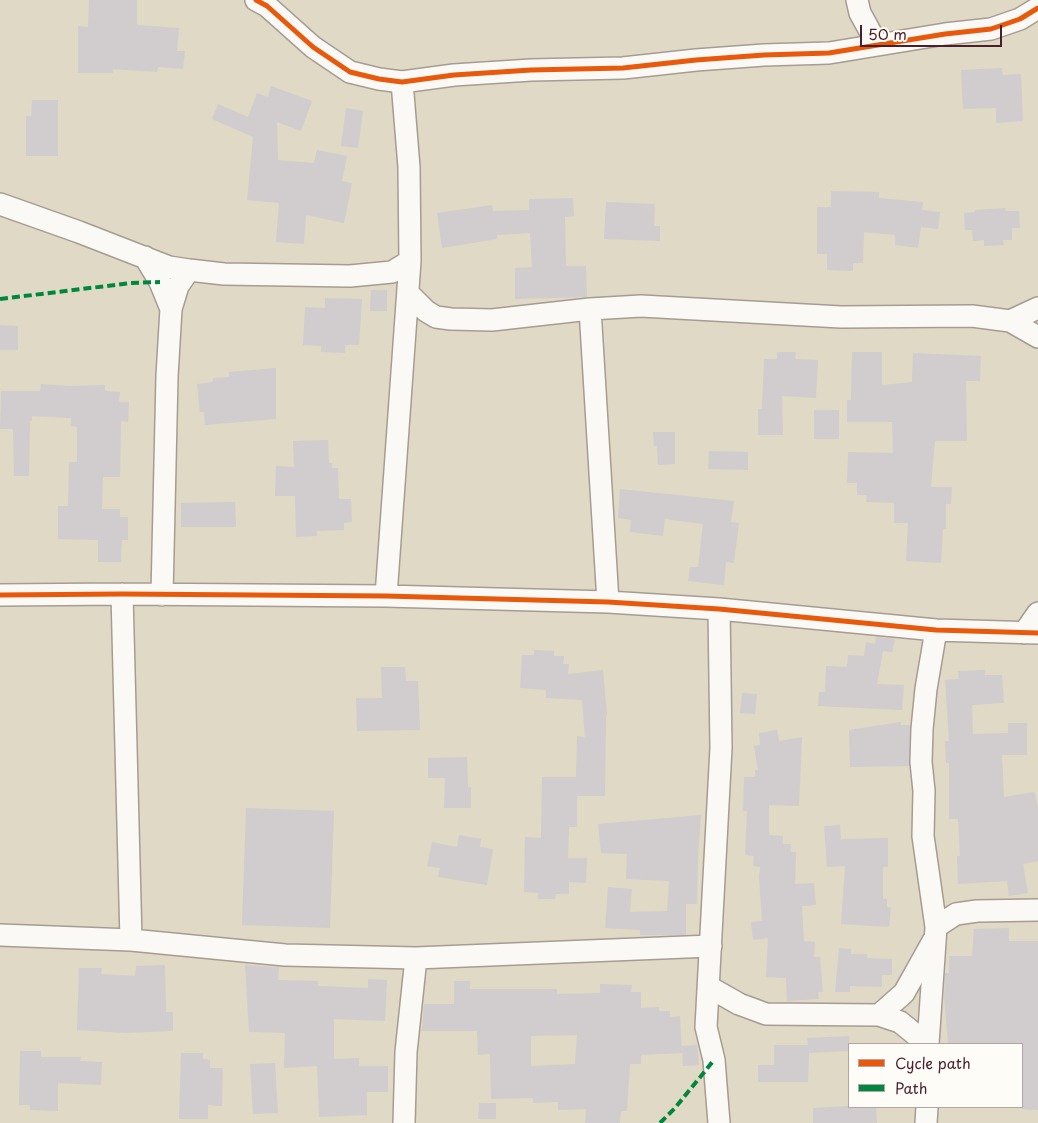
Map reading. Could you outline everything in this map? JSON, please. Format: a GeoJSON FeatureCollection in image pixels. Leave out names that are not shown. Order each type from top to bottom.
{"type":"FeatureCollection","features":[{"type":"Feature","properties":{"kind":"street"},"geometry":{"type":"LineString","coordinates":[[256,0],[267,6],[313,47],[350,72],[379,80],[402,82],[454,74],[623,68],[764,55],[829,53],[877,44],[991,29],[1020,19],[1038,8]]}},
{"type":"Feature","properties":{"kind":"street"},"geometry":{"type":"LineString","coordinates":[[857,0],[860,14],[877,44]]}},
{"type":"Feature","properties":{"kind":"street"},"geometry":{"type":"LineString","coordinates":[[386,596],[410,261],[408,167],[402,82]]}},
{"type":"Feature","properties":{"kind":"street"},"geometry":{"type":"LineString","coordinates":[[0,204],[170,267],[189,270],[224,274],[350,276],[392,272],[410,261]]}},
{"type":"Feature","properties":{"kind":"street"},"geometry":{"type":"LineString","coordinates":[[144,257],[160,282],[171,309]]}},
{"type":"Feature","properties":{"kind":"street"},"geometry":{"type":"LineString","coordinates":[[162,595],[167,376],[171,309],[178,286],[189,270]]}},
{"type":"Feature","properties":{"kind":"street"},"geometry":{"type":"LineString","coordinates":[[408,293],[436,317],[451,319],[492,320],[590,309],[642,306],[841,317],[972,316],[1010,321],[1038,337]]}},
{"type":"Feature","properties":{"kind":"street"},"geometry":{"type":"LineString","coordinates":[[1010,321],[1038,308]]}},
{"type":"Feature","properties":{"kind":"street"},"geometry":{"type":"LineString","coordinates":[[590,309],[608,602]]}},
{"type":"Feature","properties":{"kind":"street"},"geometry":{"type":"LineString","coordinates":[[122,594],[131,940]]}},
{"type":"Feature","properties":{"kind":"street"},"geometry":{"type":"LineString","coordinates":[[0,596],[122,594],[386,596],[608,602],[718,609],[936,630],[1031,633],[1038,613]]}},
{"type":"Feature","properties":{"kind":"street"},"geometry":{"type":"LineString","coordinates":[[718,609],[721,748],[706,1027],[714,1060],[719,1123]]}},
{"type":"Feature","properties":{"kind":"street"},"geometry":{"type":"LineString","coordinates":[[927,1043],[935,932],[923,836],[924,791],[921,762],[926,689],[936,630]]}},
{"type":"Feature","properties":{"kind":"street"},"geometry":{"type":"LineString","coordinates":[[879,1015],[904,993],[935,932],[956,914],[977,911],[1038,910]]}},
{"type":"Feature","properties":{"kind":"street"},"geometry":{"type":"LineString","coordinates":[[0,935],[131,940],[285,955],[416,958],[711,946]]}},
{"type":"Feature","properties":{"kind":"street"},"geometry":{"type":"LineString","coordinates":[[404,1123],[406,1052],[416,958]]}},
{"type":"Feature","properties":{"kind":"street"},"geometry":{"type":"LineString","coordinates":[[709,987],[739,1004],[766,1014],[879,1015],[900,1022],[926,1043]]}},
{"type":"Feature","properties":{"kind":"street"},"geometry":{"type":"LineString","coordinates":[[926,1123],[927,1108]]}},
{"type":"Feature","properties":{"kind":"building"},"geometry":{"type":"Polygon","coordinates":[[[89,0],[137,0],[137,25],[179,28],[177,51],[185,51],[183,69],[158,67],[157,72],[113,69],[113,73],[78,73],[78,26],[88,27],[89,0]]]}},
{"type":"Feature","properties":{"kind":"building"},"geometry":{"type":"Polygon","coordinates":[[[1002,68],[1003,75],[1021,74],[1023,121],[996,123],[996,108],[963,109],[961,70],[1002,68]]]}},
{"type":"Feature","properties":{"kind":"building"},"geometry":{"type":"Polygon","coordinates":[[[271,86],[312,101],[301,131],[277,122],[278,160],[314,163],[317,150],[347,156],[342,181],[352,183],[344,223],[306,215],[304,244],[276,242],[279,203],[247,200],[253,137],[212,119],[218,104],[248,117],[257,93],[268,97],[271,86]]]}},
{"type":"Feature","properties":{"kind":"building"},"geometry":{"type":"Polygon","coordinates":[[[32,100],[58,100],[58,156],[26,156],[26,116],[31,116],[32,100]]]}},
{"type":"Feature","properties":{"kind":"building"},"geometry":{"type":"Polygon","coordinates":[[[346,108],[363,111],[358,148],[341,146],[346,108]]]}},
{"type":"Feature","properties":{"kind":"building"},"geometry":{"type":"Polygon","coordinates":[[[831,191],[879,192],[879,198],[923,202],[922,210],[940,212],[938,229],[921,227],[918,248],[895,245],[895,235],[864,232],[863,263],[853,263],[853,271],[827,270],[827,254],[817,254],[817,207],[831,207],[831,191]]]}},
{"type":"Feature","properties":{"kind":"building"},"geometry":{"type":"Polygon","coordinates":[[[573,198],[574,216],[565,217],[566,266],[586,266],[587,297],[515,299],[515,268],[532,267],[530,233],[497,235],[497,239],[442,248],[437,213],[492,205],[493,211],[529,210],[529,199],[573,198]]]}},
{"type":"Feature","properties":{"kind":"building"},"geometry":{"type":"Polygon","coordinates":[[[606,202],[655,204],[654,226],[660,226],[660,241],[604,239],[606,202]]]}},
{"type":"Feature","properties":{"kind":"building"},"geometry":{"type":"Polygon","coordinates":[[[1005,208],[1006,211],[1019,211],[1020,228],[1012,228],[1012,240],[1003,240],[1004,245],[984,246],[984,240],[973,241],[972,230],[965,230],[964,213],[975,212],[975,210],[1005,208]]]}},
{"type":"Feature","properties":{"kind":"building"},"geometry":{"type":"Polygon","coordinates":[[[371,290],[387,290],[387,311],[370,311],[371,290]]]}},
{"type":"Feature","properties":{"kind":"building"},"geometry":{"type":"Polygon","coordinates":[[[325,298],[362,299],[359,345],[345,345],[345,353],[321,352],[321,346],[303,345],[305,307],[325,308],[325,298]]]}},
{"type":"Feature","properties":{"kind":"building"},"geometry":{"type":"Polygon","coordinates":[[[0,325],[18,326],[18,350],[0,350],[0,325]]]}},
{"type":"Feature","properties":{"kind":"building"},"geometry":{"type":"Polygon","coordinates":[[[777,352],[796,352],[795,359],[818,360],[816,398],[782,396],[783,435],[758,435],[758,409],[762,409],[764,359],[777,359],[777,352]]]}},
{"type":"Feature","properties":{"kind":"building"},"geometry":{"type":"Polygon","coordinates":[[[852,352],[882,352],[882,385],[912,382],[913,353],[981,356],[980,381],[966,381],[967,441],[935,441],[931,487],[952,487],[951,504],[946,504],[946,529],[943,529],[941,563],[906,561],[908,523],[894,523],[894,503],[866,502],[867,495],[857,495],[857,483],[847,483],[848,452],[893,453],[892,422],[847,422],[847,400],[851,400],[852,352]]]}},
{"type":"Feature","properties":{"kind":"building"},"geometry":{"type":"Polygon","coordinates":[[[276,368],[276,419],[205,425],[204,412],[200,412],[197,384],[213,382],[213,378],[229,377],[229,372],[276,368]]]}},
{"type":"Feature","properties":{"kind":"building"},"geometry":{"type":"Polygon","coordinates":[[[41,384],[72,386],[105,385],[105,391],[120,392],[119,402],[129,402],[128,422],[121,421],[120,477],[103,477],[102,509],[120,509],[120,517],[128,517],[128,540],[122,540],[121,562],[98,562],[98,540],[58,539],[58,506],[68,506],[69,462],[77,462],[77,427],[71,426],[71,418],[32,416],[32,421],[30,421],[29,476],[14,476],[13,429],[0,429],[1,391],[40,391],[41,384]]]}},
{"type":"Feature","properties":{"kind":"building"},"geometry":{"type":"Polygon","coordinates":[[[814,410],[839,410],[839,439],[814,439],[814,410]]]}},
{"type":"Feature","properties":{"kind":"building"},"geometry":{"type":"Polygon","coordinates":[[[653,432],[675,432],[675,464],[658,465],[657,446],[654,446],[653,432]]]}},
{"type":"Feature","properties":{"kind":"building"},"geometry":{"type":"Polygon","coordinates":[[[328,440],[329,463],[332,463],[332,468],[338,468],[339,499],[351,499],[352,522],[344,523],[344,530],[317,531],[317,536],[296,537],[295,496],[275,496],[276,466],[294,467],[293,441],[328,440]]]}},
{"type":"Feature","properties":{"kind":"building"},"geometry":{"type":"Polygon","coordinates":[[[709,451],[748,452],[748,470],[708,469],[709,451]]]}},
{"type":"Feature","properties":{"kind":"building"},"geometry":{"type":"Polygon","coordinates":[[[620,489],[734,501],[731,522],[739,523],[734,563],[726,562],[724,585],[688,581],[690,567],[698,567],[703,524],[665,519],[663,536],[630,532],[631,520],[618,518],[620,489]]]}},
{"type":"Feature","properties":{"kind":"building"},"geometry":{"type":"Polygon","coordinates":[[[235,502],[236,527],[181,527],[181,503],[235,502]]]}},
{"type":"Feature","properties":{"kind":"building"},"geometry":{"type":"Polygon","coordinates":[[[876,637],[895,639],[892,652],[883,651],[877,684],[904,685],[902,710],[818,706],[819,692],[825,692],[826,666],[847,667],[848,655],[864,656],[866,642],[875,644],[876,637]]]}},
{"type":"Feature","properties":{"kind":"building"},"geometry":{"type":"Polygon","coordinates":[[[534,650],[554,651],[554,656],[564,656],[563,664],[569,664],[568,674],[603,670],[607,715],[605,796],[577,796],[577,827],[569,827],[568,858],[587,858],[586,883],[569,882],[569,894],[556,894],[555,899],[538,899],[538,893],[524,892],[525,837],[541,838],[542,777],[576,777],[577,736],[585,737],[582,700],[546,698],[546,690],[520,688],[522,655],[534,655],[534,650]]]}},
{"type":"Feature","properties":{"kind":"building"},"geometry":{"type":"Polygon","coordinates":[[[381,667],[405,667],[406,681],[418,681],[420,730],[357,731],[356,698],[382,698],[381,667]]]}},
{"type":"Feature","properties":{"kind":"building"},"geometry":{"type":"Polygon","coordinates":[[[985,670],[985,675],[1002,675],[1004,703],[972,705],[973,734],[1008,733],[1008,723],[1027,723],[1027,755],[1002,755],[1004,797],[1035,792],[1038,809],[1038,861],[1023,864],[1028,893],[1009,896],[1007,881],[958,884],[957,856],[960,856],[958,819],[949,819],[949,763],[946,763],[945,741],[949,741],[945,680],[959,679],[958,671],[985,670]]]}},
{"type":"Feature","properties":{"kind":"building"},"geometry":{"type":"Polygon","coordinates":[[[742,693],[757,694],[755,714],[740,713],[742,693]]]}},
{"type":"Feature","properties":{"kind":"building"},"geometry":{"type":"Polygon","coordinates":[[[901,722],[901,725],[910,725],[909,766],[850,767],[849,730],[901,722]]]}},
{"type":"Feature","properties":{"kind":"building"},"geometry":{"type":"Polygon","coordinates":[[[777,730],[779,741],[802,737],[799,806],[769,805],[769,835],[783,836],[783,844],[791,844],[791,852],[796,852],[795,884],[814,883],[816,905],[802,906],[804,941],[815,942],[814,957],[820,957],[823,992],[818,992],[819,999],[787,1001],[786,978],[766,977],[768,938],[753,940],[751,922],[762,921],[760,867],[753,866],[754,856],[745,855],[747,811],[743,811],[744,777],[755,777],[755,770],[758,770],[754,746],[760,745],[759,733],[777,730]]]}},
{"type":"Feature","properties":{"kind":"building"},"geometry":{"type":"Polygon","coordinates":[[[467,757],[468,787],[471,787],[471,808],[444,808],[445,778],[428,778],[428,758],[467,757]]]}},
{"type":"Feature","properties":{"kind":"building"},"geometry":{"type":"Polygon","coordinates":[[[246,808],[334,811],[330,928],[242,925],[246,808]]]}},
{"type":"Feature","properties":{"kind":"building"},"geometry":{"type":"Polygon","coordinates":[[[701,815],[697,904],[686,904],[686,935],[640,935],[640,930],[605,928],[608,887],[632,889],[630,912],[667,911],[669,881],[626,879],[627,854],[601,853],[598,824],[701,815]]]}},
{"type":"Feature","properties":{"kind":"building"},"geometry":{"type":"Polygon","coordinates":[[[840,825],[841,839],[888,838],[888,867],[883,867],[883,899],[887,899],[887,907],[891,908],[889,927],[841,924],[845,866],[827,867],[824,826],[840,825]]]}},
{"type":"Feature","properties":{"kind":"building"},"geometry":{"type":"Polygon","coordinates":[[[459,835],[481,839],[480,847],[493,849],[487,885],[438,877],[440,868],[427,866],[432,842],[457,847],[459,835]]]}},
{"type":"Feature","properties":{"kind":"building"},"geometry":{"type":"Polygon","coordinates":[[[1009,928],[1009,941],[1038,941],[1038,1110],[1022,1109],[1023,1043],[948,1043],[944,996],[945,973],[949,973],[949,956],[972,956],[974,929],[1009,928]]]}},
{"type":"Feature","properties":{"kind":"building"},"geometry":{"type":"Polygon","coordinates":[[[839,948],[851,949],[851,954],[867,954],[867,958],[892,959],[892,975],[882,975],[882,987],[850,986],[850,992],[835,992],[839,948]]]}},
{"type":"Feature","properties":{"kind":"building"},"geometry":{"type":"Polygon","coordinates":[[[165,965],[166,1012],[173,1012],[173,1031],[125,1033],[77,1030],[79,968],[102,968],[101,974],[135,976],[136,966],[165,965]]]}},
{"type":"Feature","properties":{"kind":"building"},"geometry":{"type":"Polygon","coordinates":[[[245,965],[279,967],[278,980],[318,981],[318,986],[368,988],[368,979],[387,980],[385,1021],[334,1019],[334,1059],[359,1058],[359,1066],[388,1066],[388,1092],[367,1092],[367,1115],[319,1117],[317,1066],[284,1068],[285,1033],[249,1032],[245,965]]]}},
{"type":"Feature","properties":{"kind":"building"},"geometry":{"type":"Polygon","coordinates":[[[454,981],[470,981],[470,989],[557,989],[557,994],[600,993],[600,984],[632,985],[631,992],[641,992],[641,1008],[659,1007],[659,1011],[670,1011],[670,1017],[680,1016],[682,1053],[641,1055],[641,1064],[630,1064],[627,1111],[621,1111],[620,1123],[585,1123],[586,1109],[558,1110],[558,1102],[533,1103],[533,1098],[491,1099],[490,1054],[478,1055],[477,1031],[422,1031],[424,1004],[454,1004],[454,981]],[[577,1035],[531,1036],[531,1066],[575,1064],[577,1035]]]}},
{"type":"Feature","properties":{"kind":"building"},"geometry":{"type":"Polygon","coordinates":[[[849,1036],[848,1051],[809,1053],[808,1082],[758,1082],[758,1065],[774,1065],[774,1045],[808,1045],[807,1038],[849,1036]]]}},
{"type":"Feature","properties":{"kind":"building"},"geometry":{"type":"Polygon","coordinates":[[[697,1045],[699,1065],[683,1066],[682,1046],[697,1045]]]}},
{"type":"Feature","properties":{"kind":"building"},"geometry":{"type":"Polygon","coordinates":[[[20,1051],[41,1051],[41,1057],[81,1057],[80,1061],[102,1062],[101,1085],[58,1083],[58,1111],[30,1110],[30,1105],[19,1105],[20,1051]]]}},
{"type":"Feature","properties":{"kind":"building"},"geometry":{"type":"Polygon","coordinates":[[[181,1053],[203,1053],[203,1059],[210,1060],[210,1068],[223,1068],[222,1106],[208,1105],[208,1119],[179,1119],[181,1053]]]}},
{"type":"Feature","properties":{"kind":"building"},"geometry":{"type":"Polygon","coordinates":[[[275,1063],[278,1113],[253,1114],[250,1064],[275,1063]]]}},
{"type":"Feature","properties":{"kind":"building"},"geometry":{"type":"Polygon","coordinates":[[[479,1103],[496,1103],[496,1119],[478,1119],[479,1103]]]}},
{"type":"Feature","properties":{"kind":"building"},"geometry":{"type":"Polygon","coordinates":[[[848,1106],[848,1108],[876,1108],[877,1123],[813,1123],[813,1108],[848,1106]]]}},
{"type":"Feature","properties":{"kind":"marked path"},"geometry":{"type":"LineString","coordinates":[[0,299],[131,283],[160,282]]}},
{"type":"Feature","properties":{"kind":"marked path"},"geometry":{"type":"LineString","coordinates":[[660,1123],[675,1108],[714,1060]]}},
{"type":"Feature","properties":{"kind":"cycle path"},"geometry":{"type":"LineString","coordinates":[[256,0],[267,6],[313,47],[350,72],[402,82],[454,75],[531,70],[623,68],[764,55],[829,53],[945,34],[991,29],[1020,19],[1038,8]]}},
{"type":"Feature","properties":{"kind":"cycle path"},"geometry":{"type":"LineString","coordinates":[[0,595],[386,596],[608,602],[719,609],[936,630],[1038,633]]}}]}
